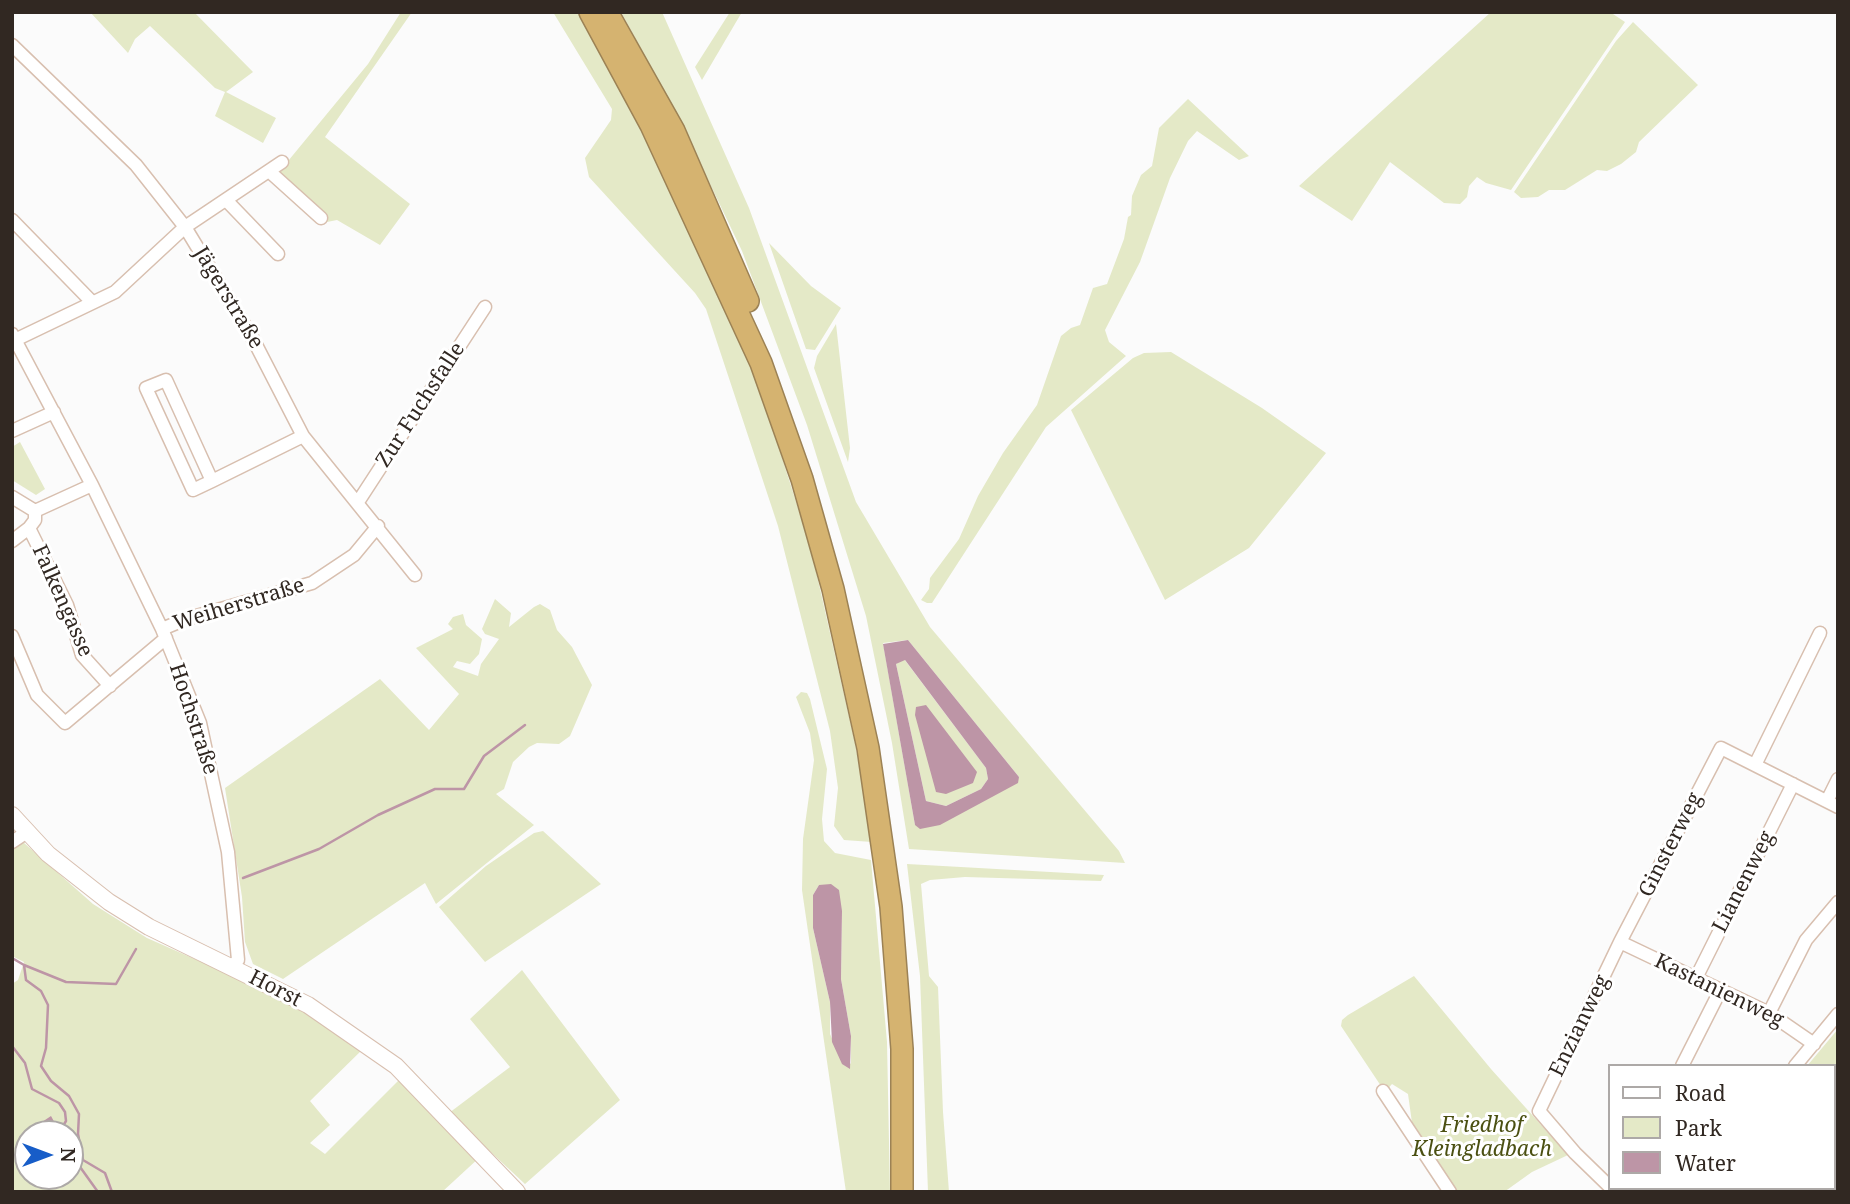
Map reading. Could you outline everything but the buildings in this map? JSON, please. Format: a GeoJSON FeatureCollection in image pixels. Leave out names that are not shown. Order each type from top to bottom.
{"type":"FeatureCollection","features":[{"type":"Feature","properties":{"kind":"highway"},"geometry":{"type":"LineString","coordinates":[[590,12],[651,125],[761,363],[802,479],[833,589],[868,748],[891,907],[902,1049],[902,1192]]}},
{"type":"Feature","properties":{"kind":"highway"},"geometry":{"type":"LineString","coordinates":[[607,12],[668,120],[712,214],[767,346],[836,549],[882,764],[905,929],[915,1098],[916,1192]]}},
{"type":"Feature","properties":{"kind":"street","name":"Jägerstraße"},"geometry":{"type":"LineString","coordinates":[[12,45],[136,165],[185,227],[253,339],[303,436],[415,575]]}},
{"type":"Feature","properties":{"kind":"street"},"geometry":{"type":"LineString","coordinates":[[14,337],[114,292],[185,227],[282,162]]}},
{"type":"Feature","properties":{"kind":"street"},"geometry":{"type":"LineString","coordinates":[[270,172],[321,219]]}},
{"type":"Feature","properties":{"kind":"street"},"geometry":{"type":"LineString","coordinates":[[226,200],[278,254]]}},
{"type":"Feature","properties":{"kind":"street"},"geometry":{"type":"LineString","coordinates":[[15,228],[92,302]]}},
{"type":"Feature","properties":{"kind":"street","name":"Zur Fuchsfalle"},"geometry":{"type":"LineString","coordinates":[[358,502],[485,307]]}},
{"type":"Feature","properties":{"kind":"street","name":"Hochstraße"},"geometry":{"type":"LineString","coordinates":[[14,337],[92,485],[164,633],[200,723],[228,852],[238,960],[232,966]]}},
{"type":"Feature","properties":{"kind":"street"},"geometry":{"type":"LineString","coordinates":[[212,481],[166,380],[146,388],[192,490],[212,481],[303,436]]}},
{"type":"Feature","properties":{"kind":"street"},"geometry":{"type":"LineString","coordinates":[[12,431],[54,412]]}},
{"type":"Feature","properties":{"kind":"street"},"geometry":{"type":"LineString","coordinates":[[12,496],[35,511],[92,485]]}},
{"type":"Feature","properties":{"kind":"street","name":"Falkengasse"},"geometry":{"type":"LineString","coordinates":[[35,511],[35,520],[30,528],[67,605],[82,655],[110,686]]}},
{"type":"Feature","properties":{"kind":"street","name":"Weiherstraße"},"geometry":{"type":"LineString","coordinates":[[12,636],[37,695],[65,723],[110,686],[164,633],[186,619],[313,583],[354,555],[378,526]]}},
{"type":"Feature","properties":{"kind":"street"},"geometry":{"type":"LineString","coordinates":[[12,541],[30,528]]}},
{"type":"Feature","properties":{"kind":"street"},"geometry":{"type":"LineString","coordinates":[[1819,633],[1755,765],[1832,804],[1838,779]]}},
{"type":"Feature","properties":{"kind":"street","name":"Ginsterweg"},"geometry":{"type":"LineString","coordinates":[[1620,942],[1721,748],[1755,765]]}},
{"type":"Feature","properties":{"kind":"street","name":"Lianenweg"},"geometry":{"type":"LineString","coordinates":[[1695,980],[1793,784]]}},
{"type":"Feature","properties":{"kind":"street","name":"Horst"},"geometry":{"type":"LineString","coordinates":[[12,815],[77,879],[109,901],[149,927],[308,1005],[396,1066],[517,1192]]}},
{"type":"Feature","properties":{"kind":"street"},"geometry":{"type":"LineString","coordinates":[[12,842],[27,832]]}},
{"type":"Feature","properties":{"kind":"street"},"geometry":{"type":"LineString","coordinates":[[1769,1013],[1805,940],[1838,902]]}},
{"type":"Feature","properties":{"kind":"street","name":"Kastanienweg"},"geometry":{"type":"LineString","coordinates":[[1620,942],[1769,1013],[1814,1044]]}},
{"type":"Feature","properties":{"kind":"street","name":"Enzianweg"},"geometry":{"type":"LineString","coordinates":[[1608,1186],[1539,1111],[1620,942]]}},
{"type":"Feature","properties":{"kind":"street"},"geometry":{"type":"LineString","coordinates":[[1683,1064],[1720,991]]}},
{"type":"Feature","properties":{"kind":"street"},"geometry":{"type":"LineString","coordinates":[[1798,1064],[1838,1014]]}},
{"type":"Feature","properties":{"kind":"street"},"geometry":{"type":"LineString","coordinates":[[1382,1091],[1450,1192]]}},
{"type":"Feature","properties":{"kind":"green space"},"geometry":{"type":"Polygon","coordinates":[[[90,12],[194,12],[253,72],[226,92],[276,118],[263,143],[215,116],[225,92],[215,88],[150,26],[135,39],[128,53],[90,12]]]}},
{"type":"Feature","properties":{"kind":"green space"},"geometry":{"type":"Polygon","coordinates":[[[401,12],[412,12],[325,137],[410,204],[380,245],[337,220],[327,222],[279,172],[368,64],[401,12]]]}},
{"type":"Feature","properties":{"kind":"green space"},"geometry":{"type":"Polygon","coordinates":[[[553,12],[585,12],[704,246],[759,385],[811,549],[855,743],[872,842],[844,840],[834,826],[838,788],[830,731],[778,526],[706,309],[695,293],[589,177],[585,158],[611,120],[612,109],[553,12]]]}},
{"type":"Feature","properties":{"kind":"green space"},"geometry":{"type":"Polygon","coordinates":[[[621,12],[662,12],[749,208],[856,502],[930,627],[1119,851],[1125,863],[909,849],[892,743],[866,616],[807,425],[742,251],[678,117],[621,12]],[[908,640],[883,643],[915,825],[1019,777],[908,640]]]}},
{"type":"Feature","properties":{"kind":"green space"},"geometry":{"type":"Polygon","coordinates":[[[730,12],[742,12],[702,80],[695,67],[730,12]]]}},
{"type":"Feature","properties":{"kind":"green space"},"geometry":{"type":"Polygon","coordinates":[[[1491,12],[1610,12],[1625,22],[1511,190],[1486,183],[1477,177],[1469,186],[1467,197],[1460,204],[1444,203],[1390,162],[1352,221],[1299,186],[1491,12]]]}},
{"type":"Feature","properties":{"kind":"green space"},"geometry":{"type":"Polygon","coordinates":[[[1633,22],[1698,85],[1639,142],[1636,152],[1621,164],[1607,171],[1597,170],[1565,190],[1549,190],[1538,197],[1521,198],[1514,192],[1616,41],[1633,22]]]}},
{"type":"Feature","properties":{"kind":"green space"},"geometry":{"type":"Polygon","coordinates":[[[1188,99],[1249,156],[1239,160],[1197,131],[1188,141],[1170,178],[1140,262],[1105,330],[1109,342],[1126,356],[1046,427],[932,603],[921,600],[929,589],[930,578],[959,539],[978,496],[1003,453],[1037,405],[1061,336],[1080,325],[1093,288],[1107,284],[1124,239],[1128,217],[1131,215],[1132,196],[1141,175],[1152,166],[1159,128],[1188,99]]]}},
{"type":"Feature","properties":{"kind":"green space"},"geometry":{"type":"Polygon","coordinates":[[[769,243],[811,286],[841,308],[815,350],[806,349],[769,243]]]}},
{"type":"Feature","properties":{"kind":"green space"},"geometry":{"type":"Polygon","coordinates":[[[836,324],[850,448],[848,462],[814,368],[817,356],[836,324]]]}},
{"type":"Feature","properties":{"kind":"green space"},"geometry":{"type":"Polygon","coordinates":[[[1171,352],[1262,408],[1326,453],[1249,548],[1165,600],[1071,410],[1133,358],[1144,353],[1171,352]]]}},
{"type":"Feature","properties":{"kind":"green space"},"geometry":{"type":"Polygon","coordinates":[[[20,442],[45,489],[36,495],[12,480],[12,447],[20,442]]]}},
{"type":"Feature","properties":{"kind":"green space"},"geometry":{"type":"Polygon","coordinates":[[[495,599],[511,613],[509,627],[540,604],[550,610],[557,630],[572,647],[592,685],[570,736],[559,744],[537,743],[529,747],[513,762],[504,789],[496,794],[534,825],[436,904],[425,883],[283,979],[253,964],[245,942],[242,897],[225,788],[380,679],[429,730],[459,694],[416,648],[453,629],[448,624],[453,617],[463,614],[466,625],[482,639],[479,654],[470,664],[457,661],[453,667],[478,676],[481,664],[499,639],[485,634],[482,629],[495,599]]]}},
{"type":"Feature","properties":{"kind":"green space"},"geometry":{"type":"Polygon","coordinates":[[[904,659],[986,768],[988,779],[981,789],[946,806],[926,801],[896,664],[904,659]]]}},
{"type":"Feature","properties":{"kind":"green space"},"geometry":{"type":"Polygon","coordinates":[[[801,692],[807,693],[810,699],[827,769],[822,819],[824,841],[835,853],[871,860],[887,1042],[890,1192],[846,1192],[802,890],[803,839],[814,760],[810,733],[796,697],[801,692]],[[819,885],[813,895],[813,928],[830,1002],[830,1034],[838,1052],[851,1064],[851,1036],[841,979],[842,911],[819,885]]]}},
{"type":"Feature","properties":{"kind":"green space"},"geometry":{"type":"Polygon","coordinates":[[[543,831],[601,884],[485,962],[439,907],[486,866],[534,833],[543,831]]]}},
{"type":"Feature","properties":{"kind":"green space"},"geometry":{"type":"Polygon","coordinates":[[[23,842],[93,904],[147,938],[310,1010],[365,1047],[310,1101],[330,1125],[310,1143],[325,1154],[402,1077],[480,1157],[442,1192],[12,1192],[12,984],[18,980],[24,962],[12,956],[12,849],[23,842]]]}},
{"type":"Feature","properties":{"kind":"green space"},"geometry":{"type":"Polygon","coordinates":[[[907,864],[1104,875],[1101,881],[965,877],[930,880],[921,884],[929,976],[938,987],[949,1192],[928,1192],[920,976],[907,864]]]}},
{"type":"Feature","properties":{"kind":"green space"},"geometry":{"type":"Polygon","coordinates":[[[522,970],[620,1100],[525,1184],[449,1113],[510,1067],[470,1019],[522,970]]]}},
{"type":"Feature","properties":{"kind":"green space","name":"Friedhof Kleingladbach"},"geometry":{"type":"Polygon","coordinates":[[[1414,976],[1491,1069],[1568,1155],[1532,1172],[1504,1192],[1454,1192],[1413,1130],[1408,1094],[1392,1084],[1385,1092],[1341,1026],[1342,1020],[1348,1015],[1414,976]]]}},
{"type":"Feature","properties":{"kind":"green space"},"geometry":{"type":"Polygon","coordinates":[[[1838,1029],[1838,1192],[1733,1192],[1836,1190],[1836,1064],[1809,1064],[1838,1029]]]}},
{"type":"Feature","properties":{"kind":"water"},"geometry":{"type":"Polygon","coordinates":[[[908,640],[1019,777],[1018,783],[940,825],[920,829],[915,825],[883,644],[908,640]],[[905,660],[896,664],[926,801],[946,806],[981,789],[988,779],[986,768],[905,660]]]}},
{"type":"Feature","properties":{"kind":"water"},"geometry":{"type":"Polygon","coordinates":[[[926,705],[977,772],[973,783],[946,794],[936,792],[915,715],[916,707],[926,705]]]}},
{"type":"Feature","properties":{"kind":"water"},"geometry":{"type":"Polygon","coordinates":[[[831,884],[839,890],[842,911],[841,979],[851,1036],[850,1069],[842,1064],[832,1042],[830,1002],[813,928],[813,895],[819,885],[831,884]]]}},
{"type":"Feature","properties":{"kind":"waterway"},"geometry":{"type":"LineString","coordinates":[[243,878],[319,849],[378,815],[435,789],[464,789],[484,756],[525,725]]}},
{"type":"Feature","properties":{"kind":"waterway"},"geometry":{"type":"LineString","coordinates":[[24,965],[66,982],[116,984],[136,949]]}},
{"type":"Feature","properties":{"kind":"waterway"},"geometry":{"type":"LineString","coordinates":[[12,958],[24,965],[26,980],[41,991],[48,1005],[46,1048],[41,1066],[51,1081],[69,1096],[79,1114],[78,1134],[83,1160],[105,1173],[112,1192]]}},
{"type":"Feature","properties":{"kind":"waterway"},"geometry":{"type":"LineString","coordinates":[[12,1046],[25,1063],[32,1089],[59,1103],[65,1112],[66,1120]]}},
{"type":"Feature","properties":{"kind":"waterway"},"geometry":{"type":"LineString","coordinates":[[84,1172],[98,1192]]}}]}
